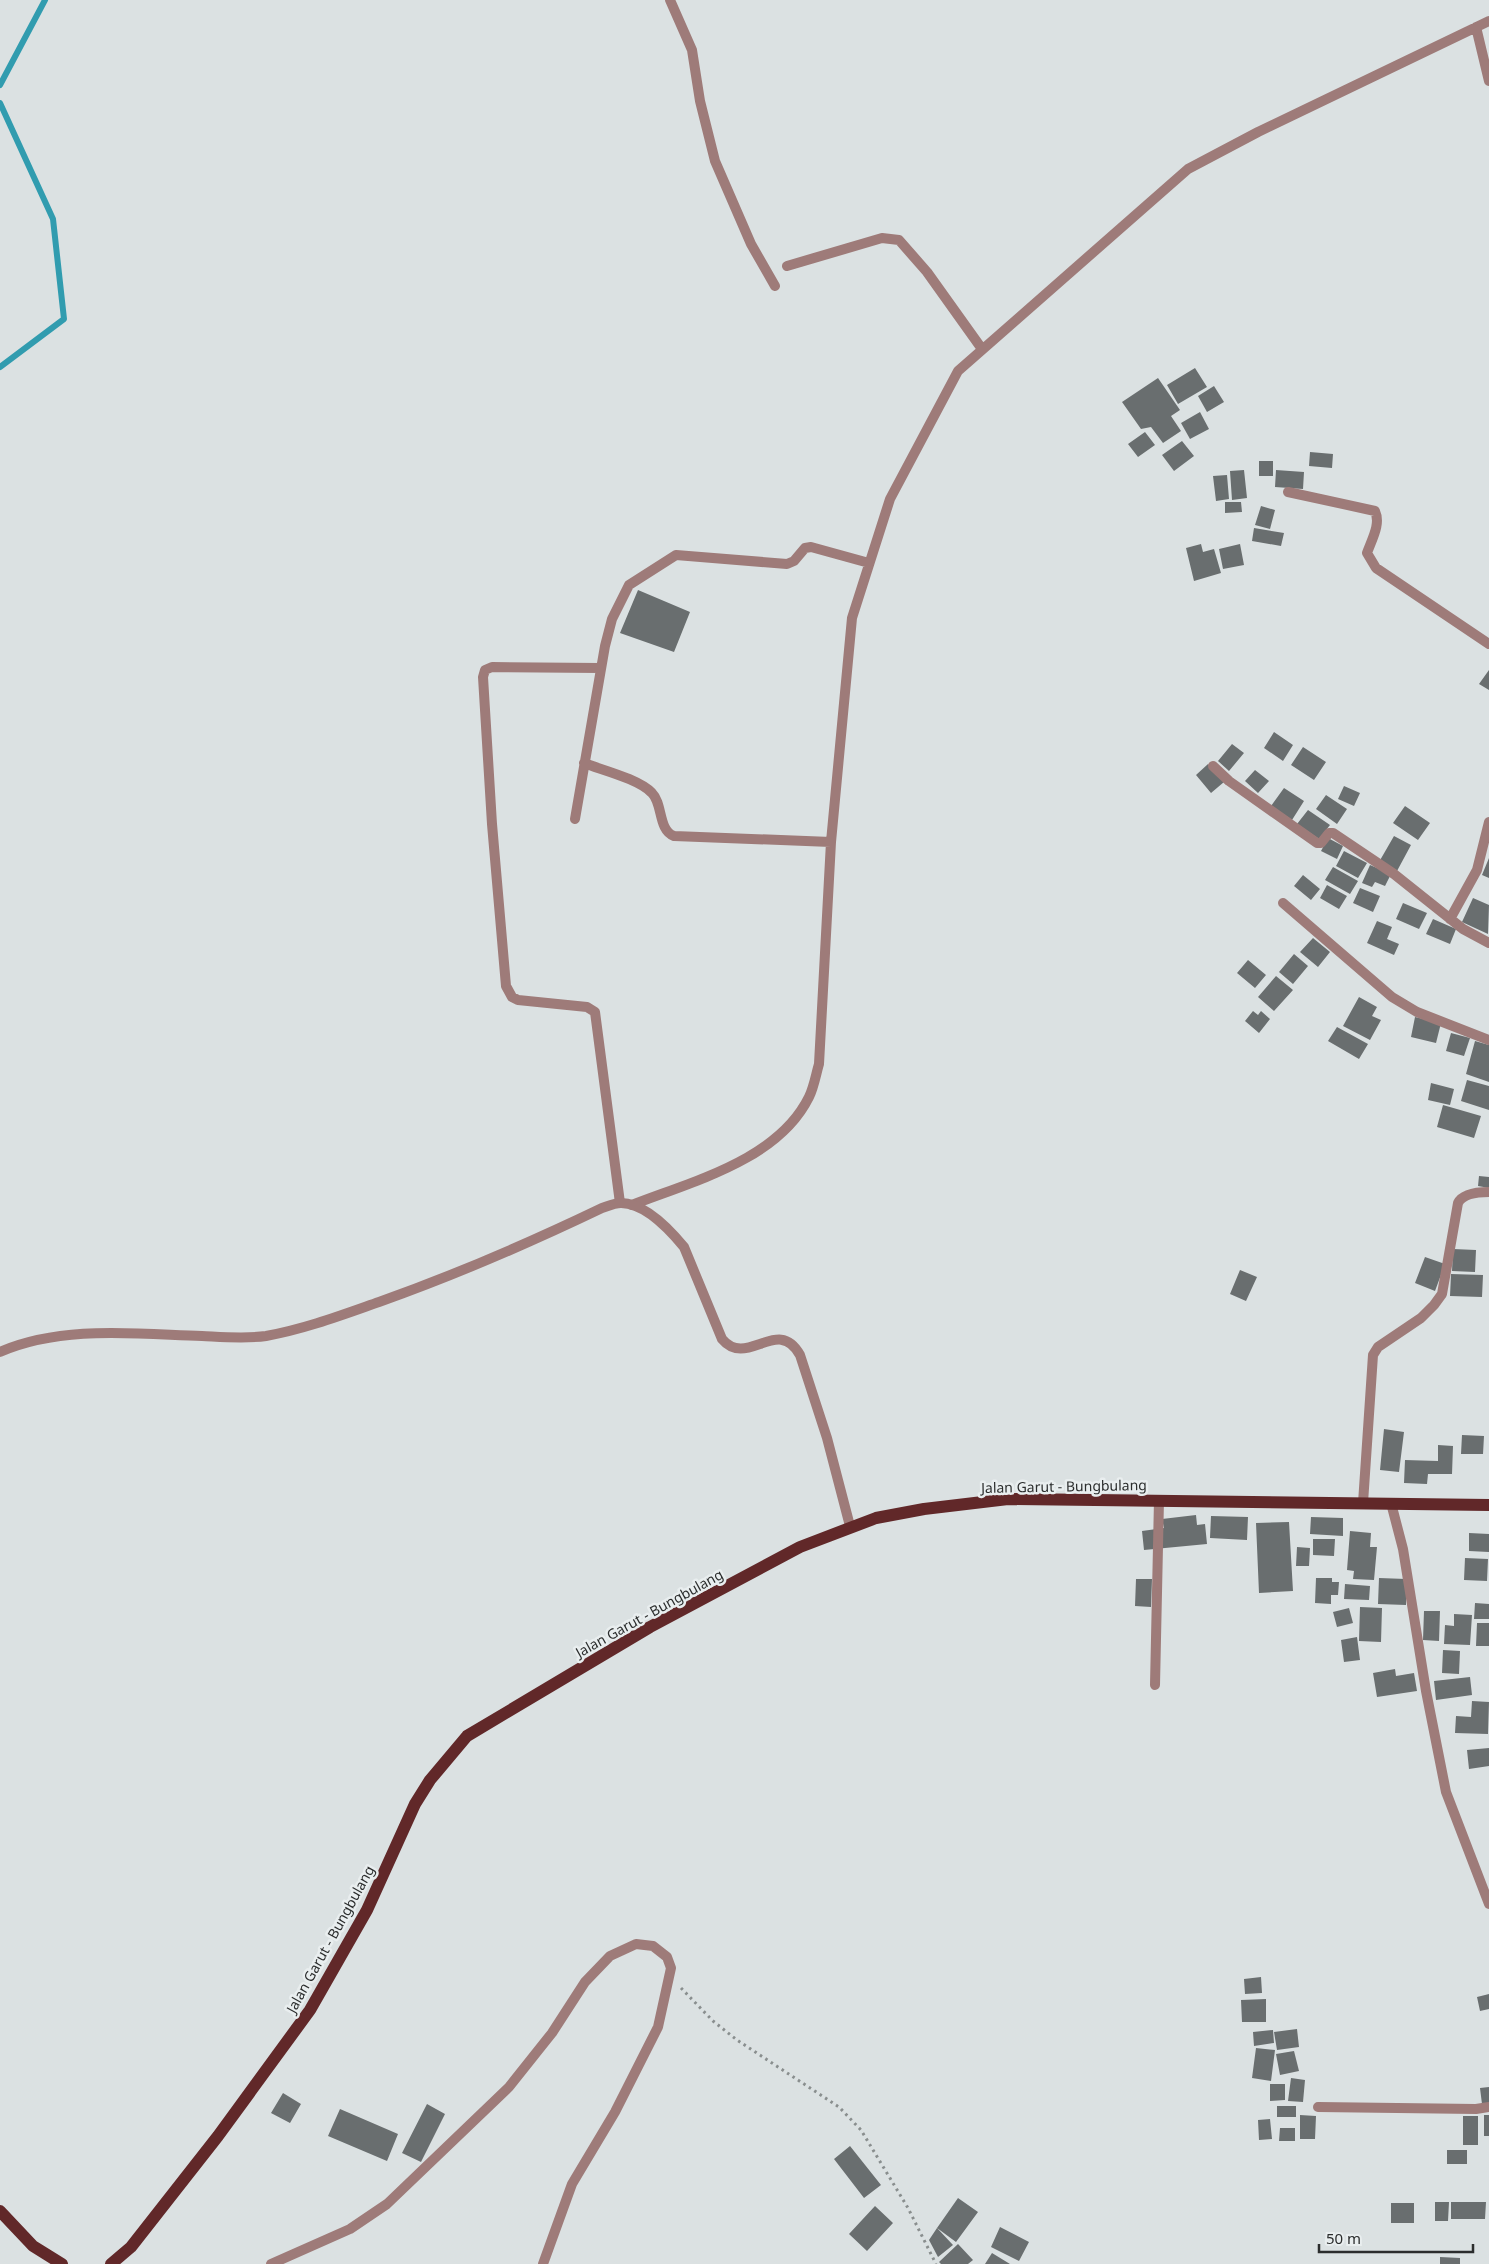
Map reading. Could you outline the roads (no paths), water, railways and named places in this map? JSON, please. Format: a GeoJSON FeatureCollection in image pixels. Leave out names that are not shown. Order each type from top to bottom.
{"type":"FeatureCollection","features":[{"type":"Feature","properties":{"kind":"main road","name":"Jalan Garut - Bungbulang"},"geometry":{"type":"LineString","coordinates":[[114,2264],[130,2247],[218,2136],[310,2010],[367,1910],[415,1804],[430,1780],[467,1736],[650,1627],[800,1547],[850,1526],[876,1518],[924,1509],[987,1500],[1391,1502],[1489,1505]]}},
{"type":"Feature","properties":{"kind":"main road"},"geometry":{"type":"LineString","coordinates":[[0,2212],[33,2246],[62,2264]]}},
{"type":"Feature","properties":{"kind":"street"},"geometry":{"type":"LineString","coordinates":[[670,0],[692,50],[700,101],[715,161],[751,244],[775,286]]}},
{"type":"Feature","properties":{"kind":"street"},"geometry":{"type":"LineString","coordinates":[[632,1205],[747,1159],[783,1133],[810,1096],[819,1064],[831,842],[852,618],[890,499],[958,371],[1188,169],[1258,132],[1489,21]]}},
{"type":"Feature","properties":{"kind":"street"},"geometry":{"type":"LineString","coordinates":[[1476,27],[1489,81]]}},
{"type":"Feature","properties":{"kind":"street"},"geometry":{"type":"LineString","coordinates":[[787,266],[882,238],[892,237],[899,240],[926,272],[982,349]]}},
{"type":"Feature","properties":{"kind":"street"},"geometry":{"type":"LineString","coordinates":[[1288,492],[1376,511],[1379,518],[1378,524],[1367,553],[1376,568],[1489,644]]}},
{"type":"Feature","properties":{"kind":"street"},"geometry":{"type":"LineString","coordinates":[[575,818],[600,668],[612,619],[629,584],[676,555],[787,564],[794,561],[805,548],[811,547],[870,563]]}},
{"type":"Feature","properties":{"kind":"street"},"geometry":{"type":"LineString","coordinates":[[600,668],[492,666],[485,670],[484,677],[492,824],[506,986],[512,997],[518,1000],[586,1007],[595,1012],[620,1203]]}},
{"type":"Feature","properties":{"kind":"street"},"geometry":{"type":"LineString","coordinates":[[584,764],[641,785],[650,791],[655,798],[666,830],[674,836],[831,842]]}},
{"type":"Feature","properties":{"kind":"street"},"geometry":{"type":"LineString","coordinates":[[1213,766],[1229,781],[1317,843],[1321,843],[1329,833],[1333,833],[1394,874],[1463,929],[1489,943]]}},
{"type":"Feature","properties":{"kind":"street"},"geometry":{"type":"LineString","coordinates":[[1450,919],[1477,870],[1489,822]]}},
{"type":"Feature","properties":{"kind":"street"},"geometry":{"type":"LineString","coordinates":[[1283,903],[1392,997],[1417,1012],[1489,1040]]}},
{"type":"Feature","properties":{"kind":"street"},"geometry":{"type":"LineString","coordinates":[[1363,1503],[1373,1355],[1378,1347],[1421,1318],[1434,1306],[1442,1294],[1458,1203],[1464,1197],[1479,1192],[1489,1192]]}},
{"type":"Feature","properties":{"kind":"street"},"geometry":{"type":"LineString","coordinates":[[0,1352],[33,1341],[84,1335],[140,1333],[240,1337],[265,1336],[298,1329],[326,1321],[427,1284],[602,1208],[620,1203],[632,1205],[647,1212],[676,1237],[684,1247],[722,1339],[726,1344],[733,1349],[740,1350],[777,1339],[787,1340],[794,1344],[800,1355],[827,1438],[850,1526]]}},
{"type":"Feature","properties":{"kind":"street"},"geometry":{"type":"LineString","coordinates":[[1156,1685],[1159,1500]]}},
{"type":"Feature","properties":{"kind":"street"},"geometry":{"type":"LineString","coordinates":[[1391,1502],[1403,1549],[1426,1691],[1446,1792],[1489,1904]]}},
{"type":"Feature","properties":{"kind":"street"},"geometry":{"type":"LineString","coordinates":[[271,2264],[350,2229],[387,2204],[509,2087],[552,2033],[585,1982],[610,1956],[636,1944],[653,1946],[667,1957],[671,1977],[658,2027],[615,2112],[572,2184],[543,2264]]}},
{"type":"Feature","properties":{"kind":"street"},"geometry":{"type":"LineString","coordinates":[[1318,2107],[1476,2109],[1489,2107]]}},
{"type":"Feature","properties":{"kind":"waterway"},"geometry":{"type":"LineString","coordinates":[[0,85],[45,0]]}},
{"type":"Feature","properties":{"kind":"waterway"},"geometry":{"type":"LineString","coordinates":[[0,103],[53,219],[64,319],[0,367]]}}]}
